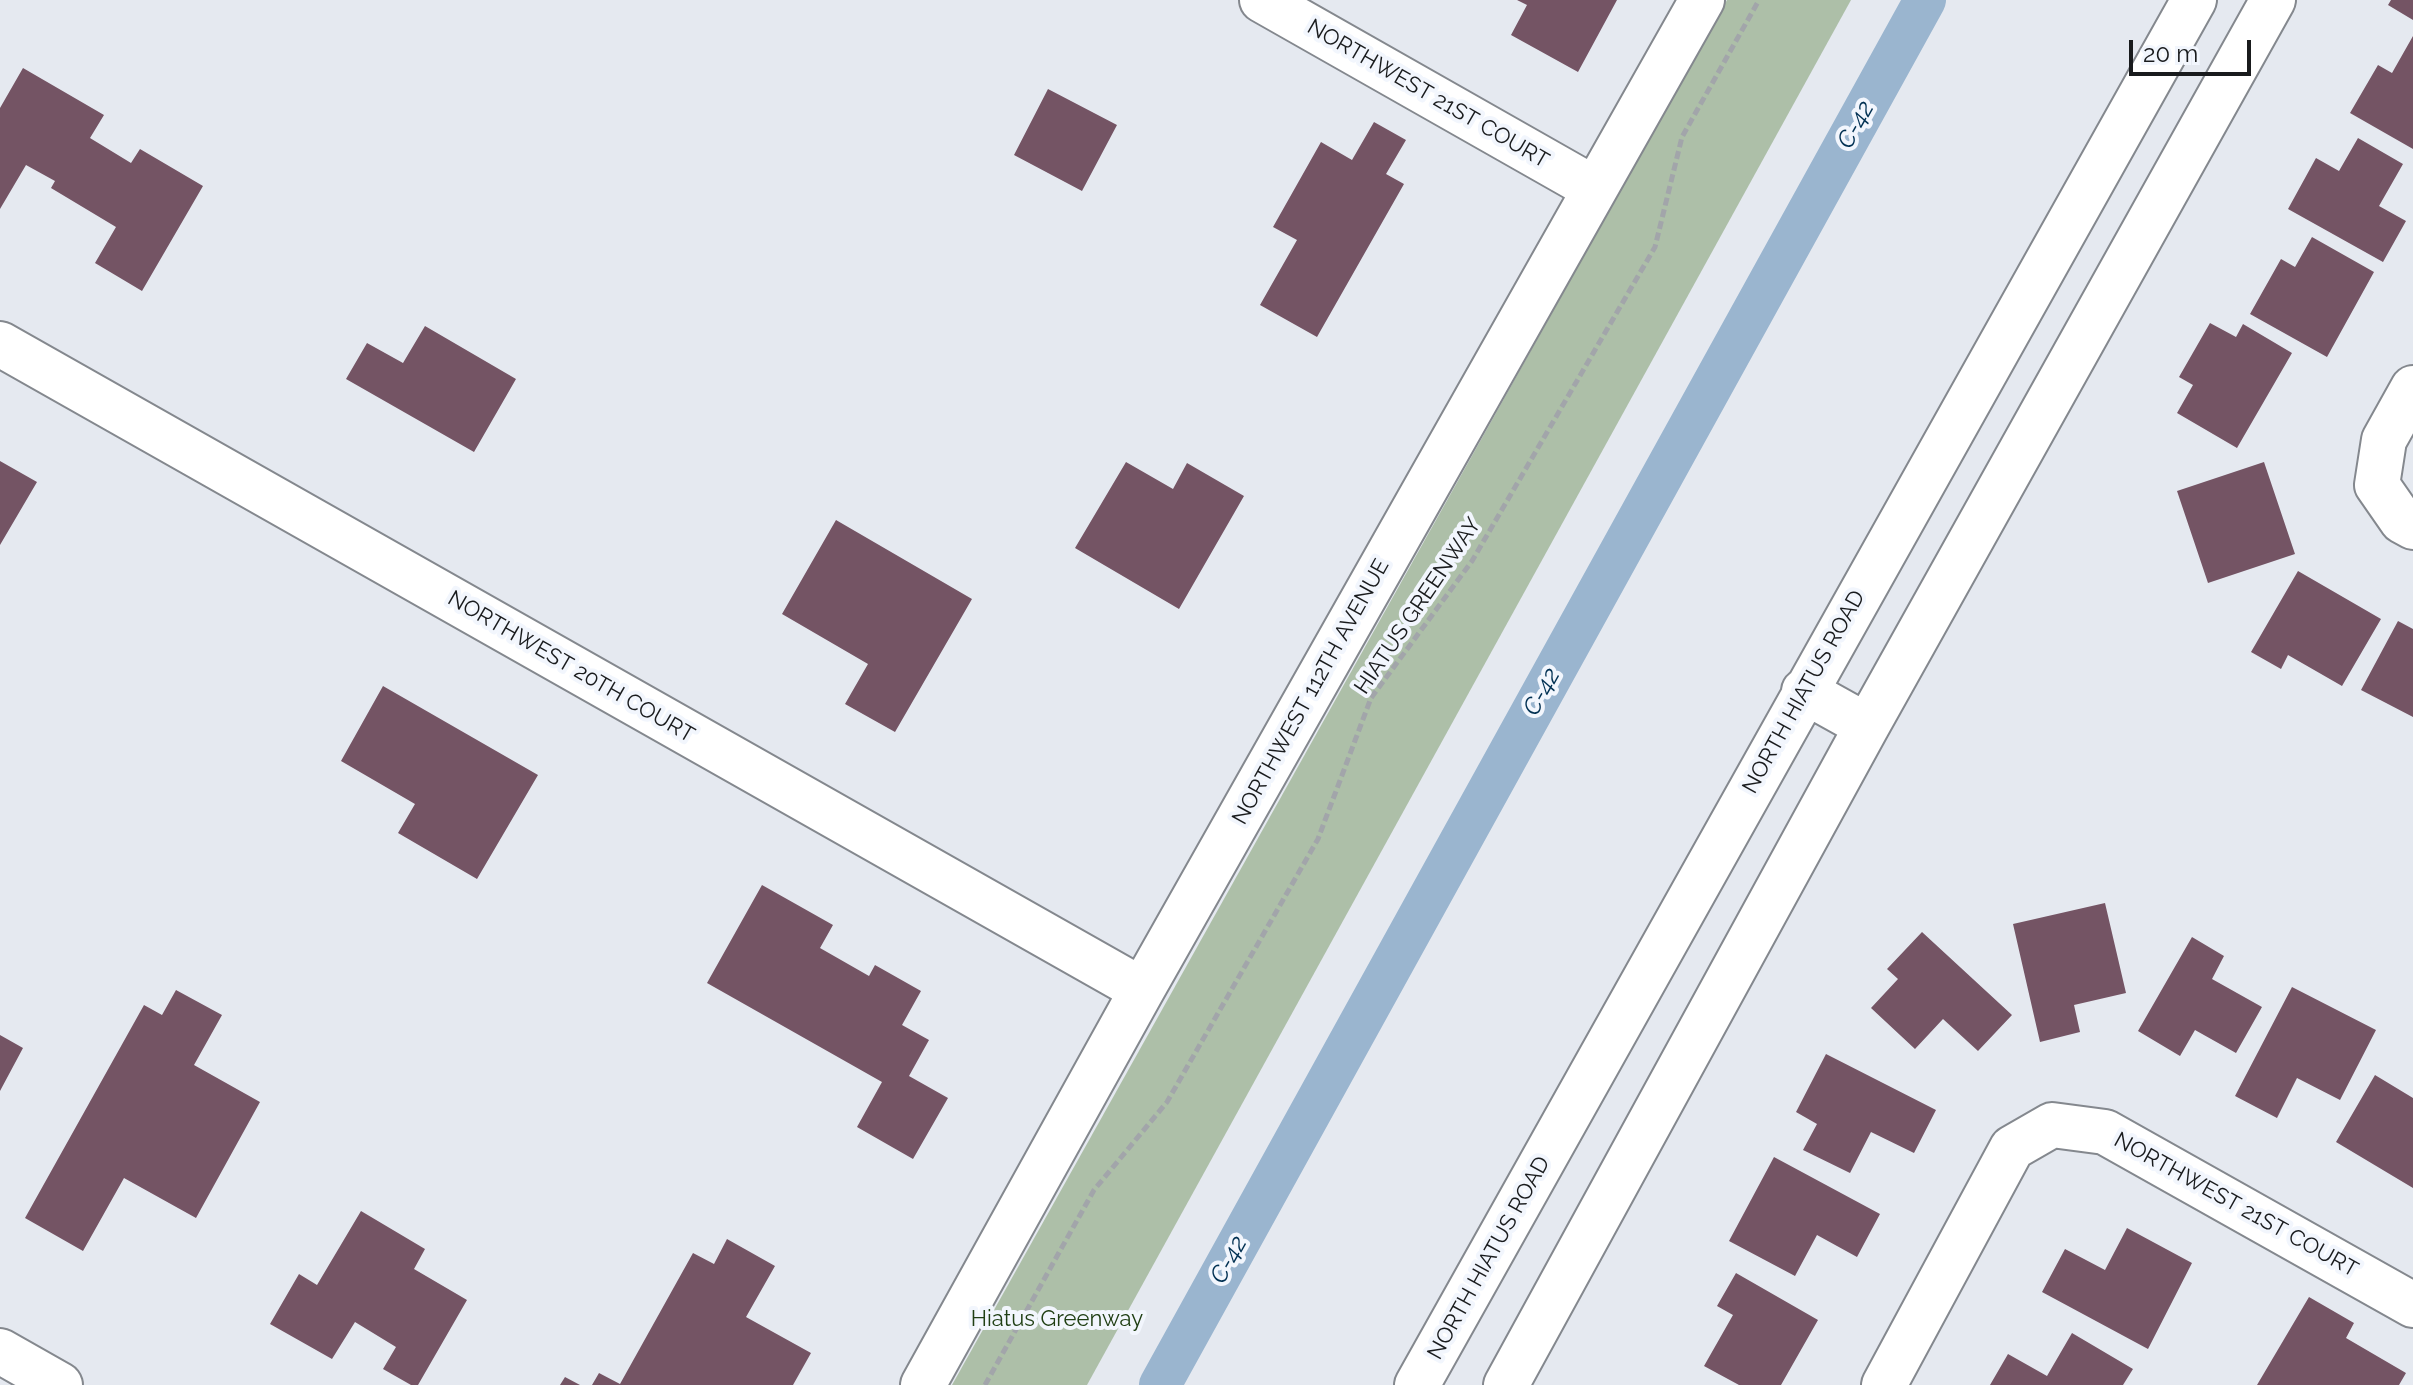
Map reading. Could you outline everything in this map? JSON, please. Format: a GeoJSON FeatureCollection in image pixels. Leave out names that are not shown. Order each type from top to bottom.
{"type":"FeatureCollection","features":[{"type":"Feature","properties":{"kind":"street","name":"NORTHWEST 21ST COURT"},"geometry":{"type":"LineString","coordinates":[[1262,0],[1595,189]]}},
{"type":"Feature","properties":{"kind":"street","name":"NORTHWEST 112TH AVENUE"},"geometry":{"type":"LineString","coordinates":[[923,1385],[1142,990],[1702,0]]}},
{"type":"Feature","properties":{"kind":"street","name":"NORTH HIATUS ROAD"},"geometry":{"type":"LineString","coordinates":[[1417,1385],[2194,0]]}},
{"type":"Feature","properties":{"kind":"street"},"geometry":{"type":"LineString","coordinates":[[1506,1385],[1867,726],[2273,0]]}},
{"type":"Feature","properties":{"kind":"street","name":"NORTHWEST 20TH COURT"},"geometry":{"type":"LineString","coordinates":[[0,344],[1142,990]]}},
{"type":"Feature","properties":{"kind":"street"},"geometry":{"type":"LineString","coordinates":[[2413,388],[2384,440],[2377,485],[2402,521],[2413,527]]}},
{"type":"Feature","properties":{"kind":"street"},"geometry":{"type":"LineString","coordinates":[[1804,691],[1867,726]]}},
{"type":"Feature","properties":{"kind":"street","name":"NORTHWEST 21ST COURT"},"geometry":{"type":"LineString","coordinates":[[1884,1385],[2012,1148],[2052,1125],[2105,1132],[2413,1305]]}},
{"type":"Feature","properties":{"kind":"street"},"geometry":{"type":"LineString","coordinates":[[0,1351],[60,1385]]}},
{"type":"Feature","properties":{"kind":"path","name":"HIATUS GREENWAY"},"geometry":{"type":"LineString","coordinates":[[985,1385],[1094,1190],[1167,1102],[1318,839],[1371,698],[1472,561],[1655,247],[1682,137],[1759,0]]}},
{"type":"Feature","properties":{"kind":"green space","name":"Hiatus Greenway"},"geometry":{"type":"Polygon","coordinates":[[[1727,0],[1851,0],[1087,1385],[952,1385],[1727,0]]]}},
{"type":"Feature","properties":{"kind":"building"},"geometry":{"type":"Polygon","coordinates":[[[1517,0],[1617,0],[1578,72],[1511,35],[1527,5],[1517,0]]]}},
{"type":"Feature","properties":{"kind":"building"},"geometry":{"type":"Polygon","coordinates":[[[2391,0],[2413,0],[2413,20],[2388,5],[2391,0]]]}},
{"type":"Feature","properties":{"kind":"building"},"geometry":{"type":"Polygon","coordinates":[[[2413,36],[2413,149],[2350,113],[2378,65],[2392,73],[2413,36]]]}},
{"type":"Feature","properties":{"kind":"building"},"geometry":{"type":"Polygon","coordinates":[[[23,68],[104,115],[90,138],[131,163],[140,149],[203,186],[142,291],[95,263],[116,227],[51,188],[55,181],[26,165],[0,209],[0,108],[23,68]]]}},
{"type":"Feature","properties":{"kind":"building"},"geometry":{"type":"Polygon","coordinates":[[[1048,89],[1117,125],[1082,191],[1014,155],[1048,89]]]}},
{"type":"Feature","properties":{"kind":"building"},"geometry":{"type":"Polygon","coordinates":[[[1374,122],[1406,140],[1386,174],[1404,184],[1317,337],[1260,305],[1297,240],[1273,227],[1321,142],[1352,160],[1374,122]]]}},
{"type":"Feature","properties":{"kind":"building"},"geometry":{"type":"Polygon","coordinates":[[[2358,138],[2403,164],[2379,206],[2406,221],[2383,262],[2288,209],[2316,158],[2339,171],[2358,138]]]}},
{"type":"Feature","properties":{"kind":"building"},"geometry":{"type":"Polygon","coordinates":[[[2312,237],[2374,272],[2327,357],[2250,314],[2281,259],[2295,267],[2312,237]]]}},
{"type":"Feature","properties":{"kind":"building"},"geometry":{"type":"Polygon","coordinates":[[[2210,323],[2236,337],[2243,324],[2292,353],[2237,448],[2177,413],[2193,385],[2179,377],[2210,323]]]}},
{"type":"Feature","properties":{"kind":"building"},"geometry":{"type":"Polygon","coordinates":[[[425,326],[516,379],[474,452],[346,379],[367,343],[403,363],[425,326]]]}},
{"type":"Feature","properties":{"kind":"building"},"geometry":{"type":"Polygon","coordinates":[[[0,461],[37,482],[0,545],[0,461]]]}},
{"type":"Feature","properties":{"kind":"building"},"geometry":{"type":"Polygon","coordinates":[[[1126,462],[1173,489],[1187,463],[1244,496],[1179,609],[1075,548],[1126,462]]]}},
{"type":"Feature","properties":{"kind":"building"},"geometry":{"type":"Polygon","coordinates":[[[2264,462],[2295,554],[2208,583],[2177,491],[2264,462]]]}},
{"type":"Feature","properties":{"kind":"building"},"geometry":{"type":"Polygon","coordinates":[[[836,520],[972,599],[895,732],[845,704],[868,664],[782,614],[836,520]]]}},
{"type":"Feature","properties":{"kind":"building"},"geometry":{"type":"Polygon","coordinates":[[[2298,571],[2381,619],[2342,686],[2288,655],[2281,669],[2251,652],[2298,571]]]}},
{"type":"Feature","properties":{"kind":"building"},"geometry":{"type":"Polygon","coordinates":[[[2398,621],[2413,629],[2413,717],[2361,690],[2398,621]]]}},
{"type":"Feature","properties":{"kind":"building"},"geometry":{"type":"Polygon","coordinates":[[[383,686],[538,775],[477,879],[398,833],[415,804],[341,761],[383,686]]]}},
{"type":"Feature","properties":{"kind":"building"},"geometry":{"type":"Polygon","coordinates":[[[762,885],[833,925],[820,948],[869,976],[875,965],[921,991],[902,1025],[929,1040],[909,1076],[948,1098],[913,1159],[857,1127],[882,1082],[707,983],[762,885]]]}},
{"type":"Feature","properties":{"kind":"building"},"geometry":{"type":"Polygon","coordinates":[[[2105,903],[2126,993],[2074,1005],[2080,1032],[2040,1042],[2013,924],[2105,903]]]}},
{"type":"Feature","properties":{"kind":"building"},"geometry":{"type":"Polygon","coordinates":[[[1922,932],[2012,1015],[1978,1051],[1943,1019],[1915,1049],[1871,1008],[1898,979],[1887,969],[1922,932]]]}},
{"type":"Feature","properties":{"kind":"building"},"geometry":{"type":"Polygon","coordinates":[[[2192,937],[2224,956],[2212,979],[2262,1007],[2236,1053],[2195,1030],[2180,1056],[2138,1031],[2192,937]]]}},
{"type":"Feature","properties":{"kind":"building"},"geometry":{"type":"Polygon","coordinates":[[[2292,987],[2376,1030],[2340,1100],[2297,1078],[2277,1118],[2235,1096],[2292,987]]]}},
{"type":"Feature","properties":{"kind":"building"},"geometry":{"type":"Polygon","coordinates":[[[176,990],[222,1015],[194,1065],[260,1102],[196,1218],[124,1178],[83,1251],[25,1218],[144,1005],[162,1015],[176,990]]]}},
{"type":"Feature","properties":{"kind":"building"},"geometry":{"type":"Polygon","coordinates":[[[0,1035],[23,1048],[0,1091],[0,1035]]]}},
{"type":"Feature","properties":{"kind":"building"},"geometry":{"type":"Polygon","coordinates":[[[1826,1054],[1936,1110],[1914,1153],[1871,1132],[1850,1173],[1803,1150],[1817,1124],[1796,1112],[1826,1054]]]}},
{"type":"Feature","properties":{"kind":"building"},"geometry":{"type":"Polygon","coordinates":[[[2375,1075],[2413,1098],[2413,1188],[2336,1142],[2375,1075]]]}},
{"type":"Feature","properties":{"kind":"building"},"geometry":{"type":"Polygon","coordinates":[[[1774,1157],[1880,1214],[1857,1257],[1817,1235],[1795,1276],[1729,1241],[1774,1157]]]}},
{"type":"Feature","properties":{"kind":"building"},"geometry":{"type":"Polygon","coordinates":[[[361,1211],[425,1249],[414,1269],[467,1300],[418,1385],[411,1385],[383,1369],[396,1347],[355,1322],[332,1359],[270,1324],[299,1274],[317,1285],[361,1211]]]}},
{"type":"Feature","properties":{"kind":"building"},"geometry":{"type":"Polygon","coordinates":[[[2127,1228],[2192,1263],[2148,1349],[2042,1292],[2065,1249],[2105,1270],[2127,1228]]]}},
{"type":"Feature","properties":{"kind":"building"},"geometry":{"type":"Polygon","coordinates":[[[727,1239],[775,1266],[746,1317],[811,1353],[793,1385],[592,1385],[599,1373],[620,1384],[693,1253],[714,1264],[727,1239]]]}},
{"type":"Feature","properties":{"kind":"building"},"geometry":{"type":"Polygon","coordinates":[[[1736,1273],[1818,1320],[1781,1385],[1739,1385],[1704,1366],[1733,1315],[1717,1306],[1736,1273]]]}},
{"type":"Feature","properties":{"kind":"building"},"geometry":{"type":"Polygon","coordinates":[[[2309,1297],[2354,1323],[2346,1338],[2406,1373],[2399,1385],[2257,1385],[2309,1297]]]}},
{"type":"Feature","properties":{"kind":"building"},"geometry":{"type":"Polygon","coordinates":[[[2072,1333],[2133,1369],[2123,1385],[1990,1385],[2008,1354],[2047,1376],[2072,1333]]]}},
{"type":"Feature","properties":{"kind":"building"},"geometry":{"type":"Polygon","coordinates":[[[565,1377],[580,1385],[560,1385],[565,1377]]]}},
{"type":"Feature","properties":{"kind":"waterway","name":"C-42"},"geometry":{"type":"LineString","coordinates":[[1160,1385],[1925,0]]}}]}
